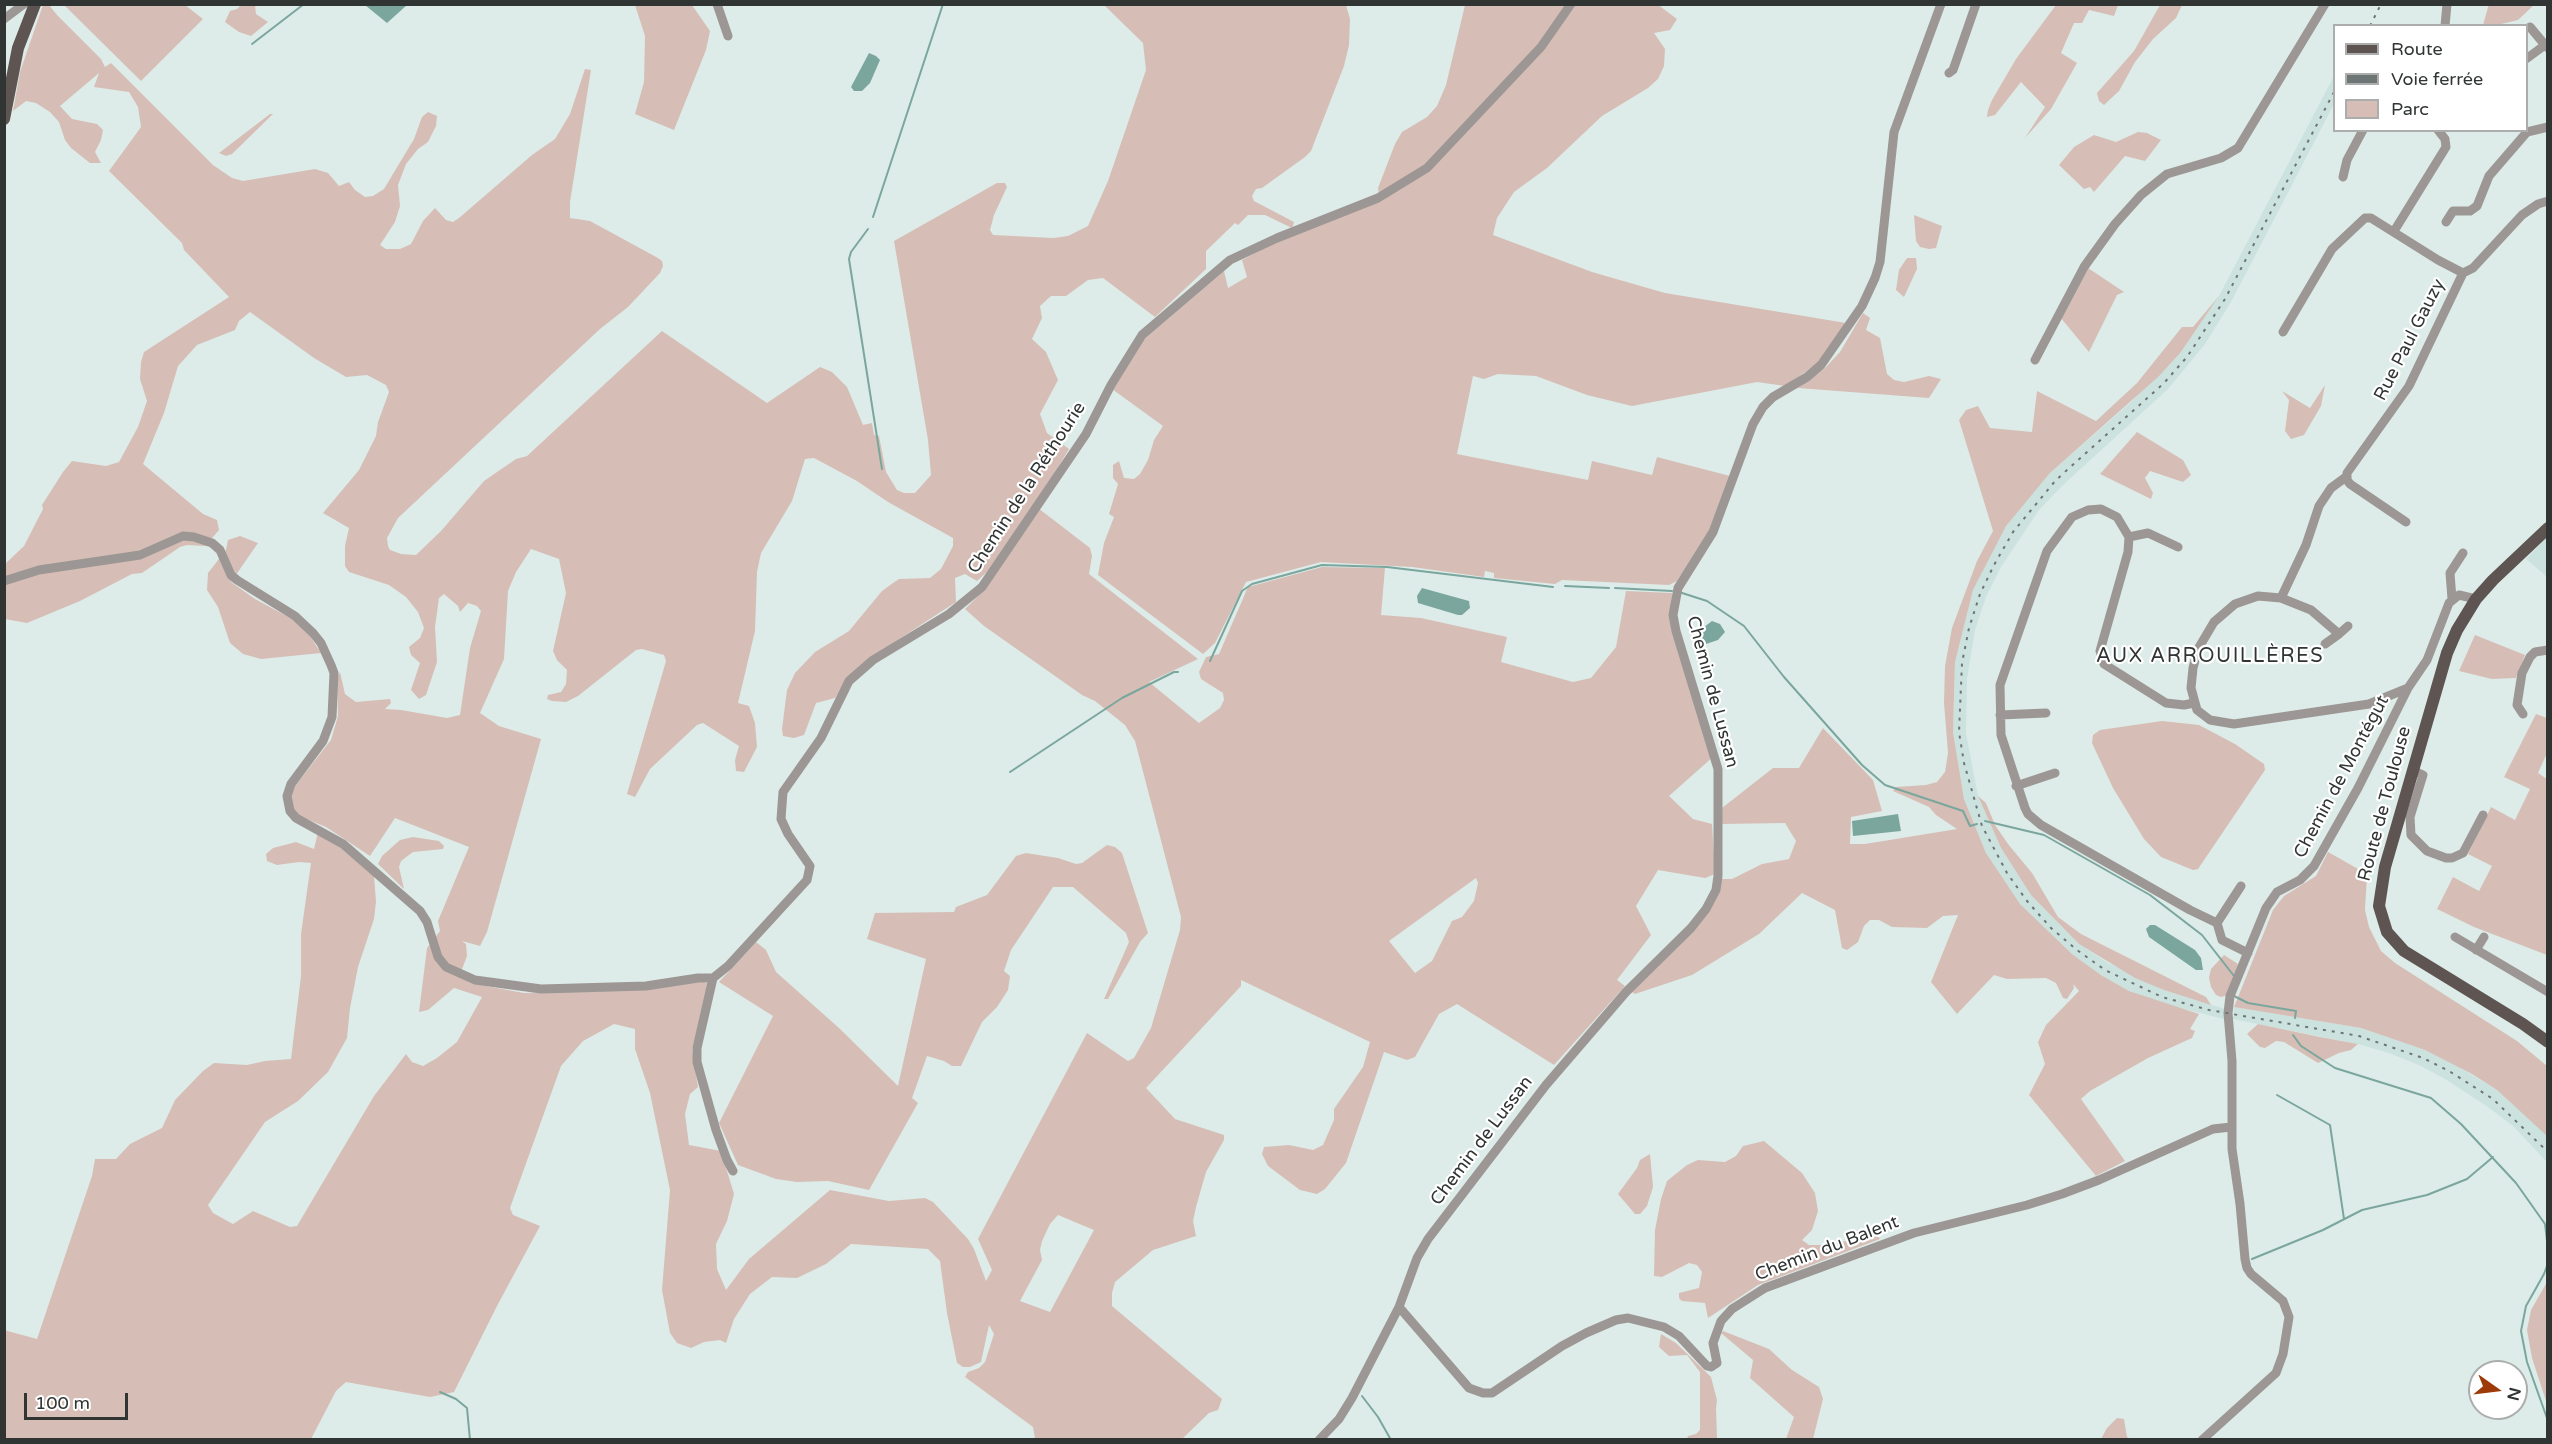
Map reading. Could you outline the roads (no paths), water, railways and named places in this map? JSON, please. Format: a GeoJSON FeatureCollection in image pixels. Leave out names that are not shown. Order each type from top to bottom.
{"type":"FeatureCollection","features":[{"type":"Feature","properties":{"kind":"main road"},"geometry":{"type":"LineString","coordinates":[[4,119],[18,48],[35,4]]}},
{"type":"Feature","properties":{"kind":"main road","name":"Route de Toulouse"},"geometry":{"type":"LineString","coordinates":[[2547,528],[2476,599],[2457,630],[2439,673],[2380,890],[2379,906],[2387,932],[2404,951],[2523,1024],[2547,1042]]}},
{"type":"Feature","properties":{"kind":"street"},"geometry":{"type":"LineString","coordinates":[[4,19],[24,4]]}},
{"type":"Feature","properties":{"kind":"street"},"geometry":{"type":"LineString","coordinates":[[717,4],[728,36]]}},
{"type":"Feature","properties":{"kind":"street","name":"Chemin de la Réthourie"},"geometry":{"type":"LineString","coordinates":[[713,978],[728,966],[807,880],[810,866],[788,834],[781,819],[782,798],[789,781],[828,725],[849,681],[873,660],[965,603],[982,587],[1086,434],[1111,385],[1142,335],[1230,260],[1277,238],[1378,198],[1427,168],[1541,47],[1571,4]]}},
{"type":"Feature","properties":{"kind":"street","name":"Chemin de Lussan"},"geometry":{"type":"LineString","coordinates":[[1319,1440],[1339,1419],[1352,1398],[1399,1307],[1417,1258],[1428,1239],[1546,1085],[1626,992],[1691,927],[1706,909],[1716,890],[1718,769],[1676,632],[1674,609],[1678,588],[1713,532],[1753,424],[1763,407],[1773,397],[1807,377],[1821,365],[1862,306],[1875,278],[1880,262],[1894,132],[1941,4]]}},
{"type":"Feature","properties":{"kind":"street"},"geometry":{"type":"LineString","coordinates":[[1949,73],[1953,70],[1976,4]]}},
{"type":"Feature","properties":{"kind":"street"},"geometry":{"type":"LineString","coordinates":[[2035,360],[2084,267],[2115,224],[2141,195],[2167,174],[2221,158],[2238,148],[2325,4]]}},
{"type":"Feature","properties":{"kind":"street"},"geometry":{"type":"LineString","coordinates":[[2445,24],[2447,4]]}},
{"type":"Feature","properties":{"kind":"street"},"geometry":{"type":"LineString","coordinates":[[2528,58],[2546,46],[2530,27]]}},
{"type":"Feature","properties":{"kind":"street"},"geometry":{"type":"LineString","coordinates":[[2528,131],[2547,127]]}},
{"type":"Feature","properties":{"kind":"street"},"geometry":{"type":"LineString","coordinates":[[2343,177],[2347,160],[2362,132]]}},
{"type":"Feature","properties":{"kind":"street"},"geometry":{"type":"LineString","coordinates":[[2396,228],[2446,147],[2445,139],[2440,132]]}},
{"type":"Feature","properties":{"kind":"street"},"geometry":{"type":"LineString","coordinates":[[2446,222],[2453,211],[2470,211],[2477,206],[2489,176],[2526,132]]}},
{"type":"Feature","properties":{"kind":"street"},"geometry":{"type":"LineString","coordinates":[[2283,332],[2332,249],[2365,218],[2371,218],[2463,273],[2473,268],[2522,215],[2547,201]]}},
{"type":"Feature","properties":{"kind":"street","name":"Rue Paul Gauzy"},"geometry":{"type":"LineString","coordinates":[[2281,598],[2306,545],[2319,506],[2331,488],[2346,477],[2409,386],[2463,273]]}},
{"type":"Feature","properties":{"kind":"street"},"geometry":{"type":"LineString","coordinates":[[2346,477],[2350,484],[2406,522]]}},
{"type":"Feature","properties":{"kind":"street"},"geometry":{"type":"LineString","coordinates":[[2194,703],[2166,704],[2104,664],[2100,651],[2128,552],[2129,537],[2117,518],[2095,508],[2072,517],[2052,542],[2000,685],[2003,746],[2016,786],[2028,814],[2033,819],[2190,910],[2217,923],[2222,940],[2248,953]]}},
{"type":"Feature","properties":{"kind":"street"},"geometry":{"type":"LineString","coordinates":[[2129,537],[2148,533],[2178,547]]}},
{"type":"Feature","properties":{"kind":"street"},"geometry":{"type":"LineString","coordinates":[[4,581],[39,570],[140,555],[183,536],[212,543],[219,550],[231,575],[259,595],[296,615],[313,633],[321,643],[334,673],[332,717],[323,741],[291,784],[287,796],[290,811],[302,822],[343,844],[420,911],[427,922],[438,957],[446,968],[475,980],[541,989],[646,986],[713,978],[697,1047],[697,1062],[716,1130],[733,1171]]}},
{"type":"Feature","properties":{"kind":"street","name":"Chemin de Montégut"},"geometry":{"type":"LineString","coordinates":[[2202,1440],[2276,1373],[2283,1354],[2289,1317],[2283,1301],[2247,1268],[2231,1127],[2232,1060],[2229,1005],[2248,953],[2272,899],[2277,892],[2300,880],[2314,866],[2358,788],[2408,688],[2427,660],[2451,599],[2451,573],[2463,554]]}},
{"type":"Feature","properties":{"kind":"street"},"geometry":{"type":"LineString","coordinates":[[2451,599],[2459,595],[2476,599]]}},
{"type":"Feature","properties":{"kind":"street"},"geometry":{"type":"LineString","coordinates":[[2339,634],[2311,610],[2281,598],[2267,596],[2244,600],[2229,608],[2214,622],[2203,639],[2195,658],[2191,688],[2194,703],[2205,718],[2228,724],[2369,704],[2408,688]]}},
{"type":"Feature","properties":{"kind":"street"},"geometry":{"type":"LineString","coordinates":[[2451,599],[2468,610]]}},
{"type":"Feature","properties":{"kind":"street"},"geometry":{"type":"LineString","coordinates":[[2325,644],[2348,626]]}},
{"type":"Feature","properties":{"kind":"street"},"geometry":{"type":"LineString","coordinates":[[2523,714],[2517,705],[2522,673],[2535,652],[2547,650]]}},
{"type":"Feature","properties":{"kind":"street"},"geometry":{"type":"LineString","coordinates":[[2000,715],[2046,713]]}},
{"type":"Feature","properties":{"kind":"street"},"geometry":{"type":"LineString","coordinates":[[2412,770],[2423,775],[2410,817],[2411,835],[2427,851],[2446,858],[2463,854],[2483,815]]}},
{"type":"Feature","properties":{"kind":"street"},"geometry":{"type":"LineString","coordinates":[[2016,786],[2055,773]]}},
{"type":"Feature","properties":{"kind":"street"},"geometry":{"type":"LineString","coordinates":[[2217,923],[2241,886]]}},
{"type":"Feature","properties":{"kind":"street"},"geometry":{"type":"LineString","coordinates":[[2455,937],[2547,992]]}},
{"type":"Feature","properties":{"kind":"street"},"geometry":{"type":"LineString","coordinates":[[2476,950],[2484,937]]}},
{"type":"Feature","properties":{"kind":"street","name":"Chemin du Balent"},"geometry":{"type":"LineString","coordinates":[[1399,1307],[1469,1388],[1483,1394],[1492,1393],[1562,1346],[1586,1333],[1616,1320],[1628,1318],[1664,1327],[1680,1336],[1707,1366],[1711,1367],[1717,1363],[1713,1343],[1721,1321],[1732,1309],[1766,1288],[1914,1233],[2062,1194],[2213,1129],[2231,1127]]}},
{"type":"Feature","properties":{"kind":"waterway"},"geometry":{"type":"LineString","coordinates":[[252,44],[304,4]]}},
{"type":"Feature","properties":{"kind":"waterway"},"geometry":{"type":"LineString","coordinates":[[873,217],[943,4]]}},
{"type":"Feature","properties":{"kind":"waterway"},"geometry":{"type":"LineString","coordinates":[[868,229],[851,252],[849,259],[882,469]]}},
{"type":"Feature","properties":{"kind":"waterway"},"geometry":{"type":"LineString","coordinates":[[1210,661],[1242,591],[1252,584],[1322,565],[1387,567],[1553,587]]}},
{"type":"Feature","properties":{"kind":"waterway"},"geometry":{"type":"LineString","coordinates":[[1565,586],[1609,588]]}},
{"type":"Feature","properties":{"kind":"waterway"},"geometry":{"type":"LineString","coordinates":[[1615,588],[1672,591]]}},
{"type":"Feature","properties":{"kind":"waterway"},"geometry":{"type":"LineString","coordinates":[[1679,592],[1707,601],[1744,626],[1784,677],[1862,765],[1885,785],[1963,811],[1970,826],[1977,824]]}},
{"type":"Feature","properties":{"kind":"waterway"},"geometry":{"type":"LineString","coordinates":[[1010,772],[1122,698],[1178,672]]}},
{"type":"Feature","properties":{"kind":"waterway"},"geometry":{"type":"LineString","coordinates":[[1985,821],[2044,835],[2150,895],[2202,935],[2234,976]]}},
{"type":"Feature","properties":{"kind":"waterway"},"geometry":{"type":"LineString","coordinates":[[2234,996],[2248,1003],[2296,1011],[2295,1018]]}},
{"type":"Feature","properties":{"kind":"waterway"},"geometry":{"type":"LineString","coordinates":[[2293,1035],[2301,1046],[2335,1068],[2431,1098],[2461,1124],[2516,1183],[2545,1224],[2548,1249]]}},
{"type":"Feature","properties":{"kind":"waterway"},"geometry":{"type":"LineString","coordinates":[[2277,1095],[2330,1125],[2344,1219]]}},
{"type":"Feature","properties":{"kind":"waterway"},"geometry":{"type":"LineString","coordinates":[[2252,1259],[2323,1230],[2362,1210],[2427,1195],[2467,1179],[2493,1157]]}},
{"type":"Feature","properties":{"kind":"waterway"},"geometry":{"type":"LineString","coordinates":[[2548,1263],[2526,1306],[2521,1331],[2527,1362],[2548,1421]]}},
{"type":"Feature","properties":{"kind":"waterway"},"geometry":{"type":"LineString","coordinates":[[440,1392],[456,1399],[467,1408],[470,1440]]}},
{"type":"Feature","properties":{"kind":"waterway"},"geometry":{"type":"LineString","coordinates":[[1362,1396],[1378,1417],[1391,1440]]}},
{"type":"Feature","properties":{"kind":"railway"},"geometry":{"type":"LineString","coordinates":[[2371,24],[2381,4]]}},
{"type":"Feature","properties":{"kind":"railway"},"geometry":{"type":"LineString","coordinates":[[2333,94],[2225,299],[2187,357],[2164,383],[2056,480],[2013,532],[1994,565],[1980,594],[1969,628],[1962,663],[1959,732],[1964,763],[1982,826],[2007,873],[2027,901],[2051,928],[2105,970],[2162,997],[2209,1010],[2359,1036],[2423,1058],[2449,1071],[2493,1099],[2548,1152]]}},
{"type":"Feature","properties":{"kind":"district","name":"AUX ARROUILLÈRES"},"geometry":{"type":"Point","coordinates":[2210,657]}}]}
